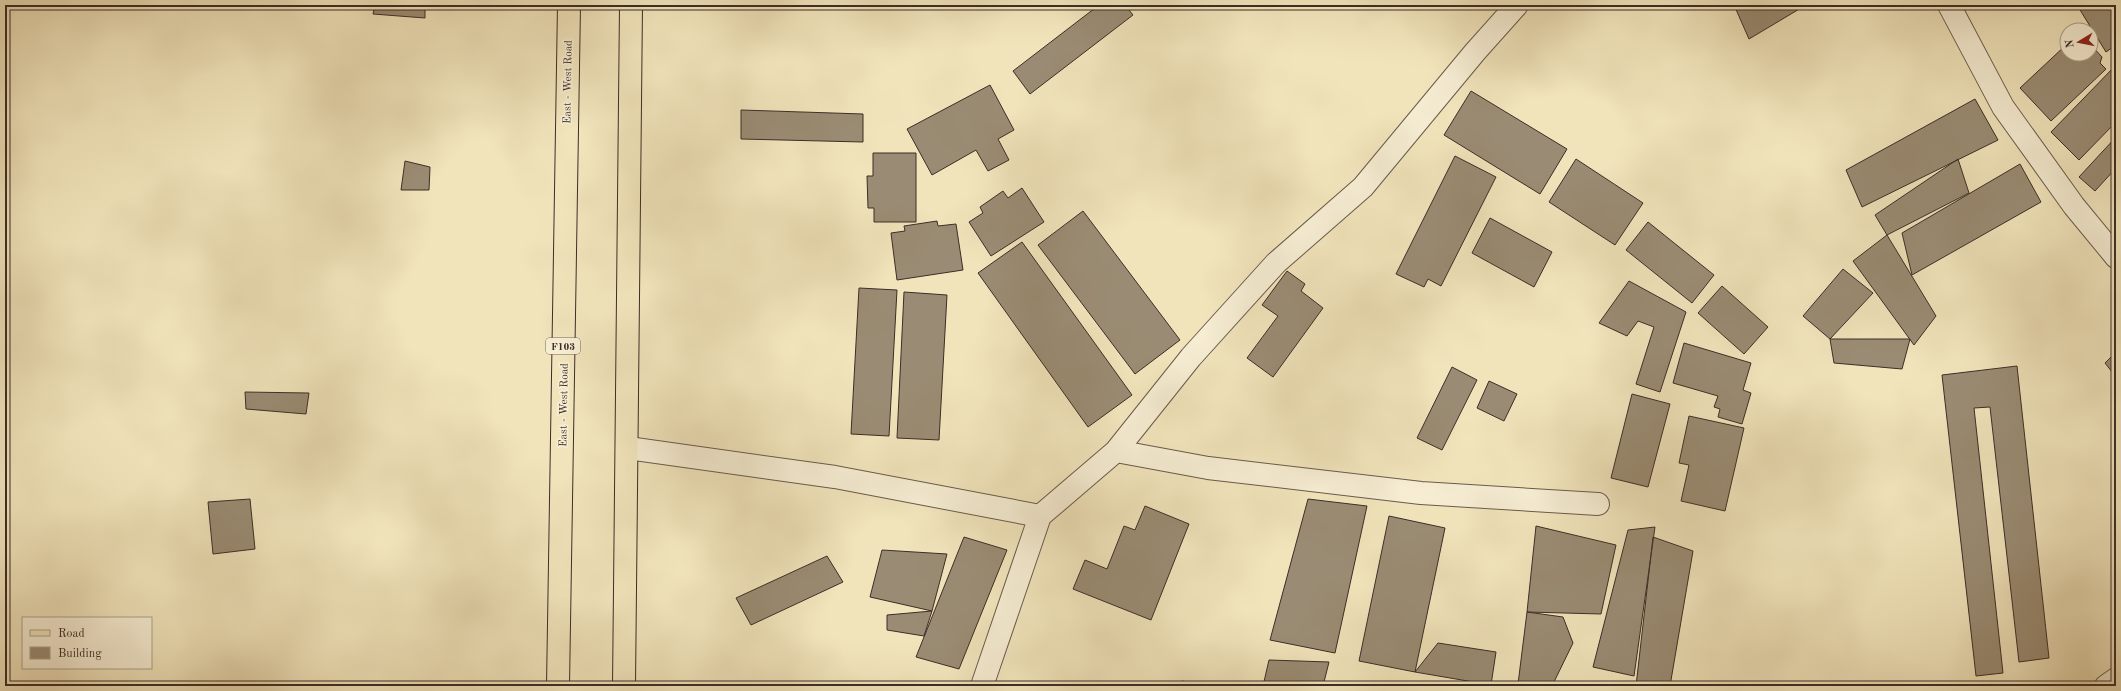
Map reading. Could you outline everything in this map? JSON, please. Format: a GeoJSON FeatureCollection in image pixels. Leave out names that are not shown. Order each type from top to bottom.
{"type":"FeatureCollection","features":[{"type":"Feature","properties":{"kind":"main road","name":"East - West Road"},"geometry":{"type":"LineString","coordinates":[[558,686],[569,5]]}},
{"type":"Feature","properties":{"kind":"main road"},"geometry":{"type":"LineString","coordinates":[[624,686],[628,448],[631,5]]}},
{"type":"Feature","properties":{"kind":"street"},"geometry":{"type":"LineString","coordinates":[[982,686],[1040,516],[1116,451],[1191,357],[1276,263],[1363,188],[1474,52],[1517,5]]}},
{"type":"Feature","properties":{"kind":"street"},"geometry":{"type":"LineString","coordinates":[[1949,5],[2003,107],[2074,206],[2116,257]]}},
{"type":"Feature","properties":{"kind":"street"},"geometry":{"type":"LineString","coordinates":[[628,448],[835,477],[1040,516]]}},
{"type":"Feature","properties":{"kind":"street"},"geometry":{"type":"LineString","coordinates":[[1116,451],[1208,468],[1422,493],[1598,504]]}},
{"type":"Feature","properties":{"kind":"street"},"geometry":{"type":"LineString","coordinates":[[2106,686],[2116,679]]}},
{"type":"Feature","properties":{"kind":"building"},"geometry":{"type":"Polygon","coordinates":[[[375,5],[425,5],[425,18],[373,14],[375,5]]]}},
{"type":"Feature","properties":{"kind":"building"},"geometry":{"type":"Polygon","coordinates":[[[1099,5],[1125,5],[1133,15],[1030,94],[1013,71],[1099,5]]]}},
{"type":"Feature","properties":{"kind":"building"},"geometry":{"type":"Polygon","coordinates":[[[1734,5],[1806,5],[1749,39],[1734,5]]]}},
{"type":"Feature","properties":{"kind":"building"},"geometry":{"type":"Polygon","coordinates":[[[2077,5],[2116,5],[2116,45],[2106,52],[2099,41],[2099,22],[2087,22],[2077,5]]]}},
{"type":"Feature","properties":{"kind":"building"},"geometry":{"type":"Polygon","coordinates":[[[2059,51],[2059,62],[2099,62],[2099,54],[2102,57],[2100,63],[2106,69],[2051,121],[2020,88],[2059,51]]]}},
{"type":"Feature","properties":{"kind":"building"},"geometry":{"type":"Polygon","coordinates":[[[2116,65],[2116,122],[2079,160],[2051,132],[2116,65]]]}},
{"type":"Feature","properties":{"kind":"building"},"geometry":{"type":"Polygon","coordinates":[[[990,85],[1014,130],[998,139],[1009,160],[988,171],[976,150],[932,175],[907,129],[990,85]]]}},
{"type":"Feature","properties":{"kind":"building"},"geometry":{"type":"Polygon","coordinates":[[[1471,91],[1567,149],[1540,194],[1444,135],[1471,91]]]}},
{"type":"Feature","properties":{"kind":"building"},"geometry":{"type":"Polygon","coordinates":[[[1975,99],[1998,140],[1862,207],[1846,170],[1975,99]]]}},
{"type":"Feature","properties":{"kind":"building"},"geometry":{"type":"Polygon","coordinates":[[[741,110],[863,114],[863,142],[741,139],[741,110]]]}},
{"type":"Feature","properties":{"kind":"building"},"geometry":{"type":"Polygon","coordinates":[[[2116,137],[2116,168],[2095,191],[2079,177],[2116,137]]]}},
{"type":"Feature","properties":{"kind":"building"},"geometry":{"type":"Polygon","coordinates":[[[873,153],[916,153],[916,222],[874,222],[874,208],[868,208],[867,176],[873,176],[873,153]]]}},
{"type":"Feature","properties":{"kind":"building"},"geometry":{"type":"Polygon","coordinates":[[[1455,156],[1496,177],[1441,286],[1428,279],[1424,287],[1396,274],[1455,156]]]}},
{"type":"Feature","properties":{"kind":"building"},"geometry":{"type":"Polygon","coordinates":[[[1576,159],[1643,203],[1615,245],[1549,202],[1576,159]]]}},
{"type":"Feature","properties":{"kind":"building"},"geometry":{"type":"Polygon","coordinates":[[[1958,159],[1969,193],[1887,235],[1875,215],[1958,159]]]}},
{"type":"Feature","properties":{"kind":"building"},"geometry":{"type":"Polygon","coordinates":[[[405,161],[430,167],[429,190],[401,190],[405,161]]]}},
{"type":"Feature","properties":{"kind":"building"},"geometry":{"type":"Polygon","coordinates":[[[2020,164],[2041,202],[1912,275],[1902,233],[2020,164]]]}},
{"type":"Feature","properties":{"kind":"building"},"geometry":{"type":"Polygon","coordinates":[[[1022,188],[1044,222],[991,256],[969,222],[983,213],[980,207],[1003,191],[1008,198],[1022,188]]]}},
{"type":"Feature","properties":{"kind":"building"},"geometry":{"type":"Polygon","coordinates":[[[1083,211],[1180,340],[1135,374],[1038,245],[1083,211]]]}},
{"type":"Feature","properties":{"kind":"building"},"geometry":{"type":"Polygon","coordinates":[[[1490,218],[1552,252],[1534,287],[1472,253],[1490,218]]]}},
{"type":"Feature","properties":{"kind":"building"},"geometry":{"type":"Polygon","coordinates":[[[937,221],[938,226],[956,224],[963,270],[897,280],[891,233],[905,231],[904,226],[937,221]]]}},
{"type":"Feature","properties":{"kind":"building"},"geometry":{"type":"Polygon","coordinates":[[[1648,222],[1714,275],[1692,303],[1626,250],[1648,222]]]}},
{"type":"Feature","properties":{"kind":"building"},"geometry":{"type":"Polygon","coordinates":[[[1887,235],[1936,316],[1914,345],[1853,261],[1887,235]]]}},
{"type":"Feature","properties":{"kind":"building"},"geometry":{"type":"Polygon","coordinates":[[[1022,242],[1132,395],[1088,427],[978,273],[1022,242]]]}},
{"type":"Feature","properties":{"kind":"building"},"geometry":{"type":"Polygon","coordinates":[[[1843,269],[1873,293],[1830,339],[1803,316],[1843,269]]]}},
{"type":"Feature","properties":{"kind":"building"},"geometry":{"type":"Polygon","coordinates":[[[1287,271],[1305,284],[1301,291],[1323,308],[1273,377],[1247,358],[1278,316],[1262,305],[1287,271]]]}},
{"type":"Feature","properties":{"kind":"building"},"geometry":{"type":"Polygon","coordinates":[[[1629,281],[1686,312],[1660,392],[1636,384],[1654,327],[1638,321],[1627,336],[1599,323],[1629,281]]]}},
{"type":"Feature","properties":{"kind":"building"},"geometry":{"type":"Polygon","coordinates":[[[1722,286],[1768,327],[1744,354],[1698,313],[1722,286]]]}},
{"type":"Feature","properties":{"kind":"building"},"geometry":{"type":"Polygon","coordinates":[[[859,288],[897,290],[889,436],[851,434],[859,288]]]}},
{"type":"Feature","properties":{"kind":"building"},"geometry":{"type":"Polygon","coordinates":[[[904,292],[947,295],[939,440],[897,438],[904,292]]]}},
{"type":"Feature","properties":{"kind":"building"},"geometry":{"type":"Polygon","coordinates":[[[1830,339],[1910,339],[1902,369],[1834,363],[1830,339]]]}},
{"type":"Feature","properties":{"kind":"building"},"geometry":{"type":"Polygon","coordinates":[[[1684,343],[1751,363],[1743,390],[1751,393],[1742,424],[1718,417],[1720,409],[1714,407],[1718,396],[1673,383],[1684,343]]]}},
{"type":"Feature","properties":{"kind":"building"},"geometry":{"type":"Polygon","coordinates":[[[2116,352],[2116,377],[2105,363],[2116,352]]]}},
{"type":"Feature","properties":{"kind":"building"},"geometry":{"type":"Polygon","coordinates":[[[2017,366],[2049,658],[2019,662],[1990,407],[1974,408],[2003,673],[1976,676],[1942,375],[2017,366]]]}},
{"type":"Feature","properties":{"kind":"building"},"geometry":{"type":"Polygon","coordinates":[[[1452,367],[1477,380],[1442,450],[1417,438],[1452,367]]]}},
{"type":"Feature","properties":{"kind":"building"},"geometry":{"type":"Polygon","coordinates":[[[1489,381],[1517,394],[1504,421],[1477,408],[1489,381]]]}},
{"type":"Feature","properties":{"kind":"building"},"geometry":{"type":"Polygon","coordinates":[[[245,392],[309,393],[306,414],[246,409],[245,392]]]}},
{"type":"Feature","properties":{"kind":"building"},"geometry":{"type":"Polygon","coordinates":[[[1632,394],[1670,404],[1648,487],[1611,478],[1632,394]]]}},
{"type":"Feature","properties":{"kind":"building"},"geometry":{"type":"Polygon","coordinates":[[[1689,416],[1744,428],[1725,511],[1681,501],[1689,465],[1679,463],[1689,416]]]}},
{"type":"Feature","properties":{"kind":"building"},"geometry":{"type":"Polygon","coordinates":[[[250,499],[255,549],[213,554],[208,502],[250,499]]]}},
{"type":"Feature","properties":{"kind":"building"},"geometry":{"type":"Polygon","coordinates":[[[1308,499],[1367,506],[1335,653],[1270,640],[1308,499]]]}},
{"type":"Feature","properties":{"kind":"building"},"geometry":{"type":"Polygon","coordinates":[[[1145,506],[1189,524],[1151,620],[1073,589],[1085,560],[1107,569],[1124,526],[1135,530],[1145,506]]]}},
{"type":"Feature","properties":{"kind":"building"},"geometry":{"type":"Polygon","coordinates":[[[1389,516],[1445,528],[1415,672],[1359,661],[1389,516]]]}},
{"type":"Feature","properties":{"kind":"building"},"geometry":{"type":"Polygon","coordinates":[[[1536,526],[1616,545],[1601,614],[1527,612],[1536,526]]]}},
{"type":"Feature","properties":{"kind":"building"},"geometry":{"type":"Polygon","coordinates":[[[1655,527],[1634,676],[1593,667],[1628,530],[1655,527]]]}},
{"type":"Feature","properties":{"kind":"building"},"geometry":{"type":"Polygon","coordinates":[[[964,537],[1007,550],[959,669],[916,657],[964,537]]]}},
{"type":"Feature","properties":{"kind":"building"},"geometry":{"type":"Polygon","coordinates":[[[1653,537],[1693,551],[1670,686],[1636,686],[1653,537]]]}},
{"type":"Feature","properties":{"kind":"building"},"geometry":{"type":"Polygon","coordinates":[[[882,550],[947,554],[932,611],[870,597],[882,550]]]}},
{"type":"Feature","properties":{"kind":"building"},"geometry":{"type":"Polygon","coordinates":[[[827,556],[843,582],[751,625],[736,598],[827,556]]]}},
{"type":"Feature","properties":{"kind":"building"},"geometry":{"type":"Polygon","coordinates":[[[932,611],[924,636],[887,630],[887,615],[932,611]]]}},
{"type":"Feature","properties":{"kind":"building"},"geometry":{"type":"Polygon","coordinates":[[[1527,612],[1563,617],[1573,643],[1552,686],[1518,684],[1527,612]]]}},
{"type":"Feature","properties":{"kind":"building"},"geometry":{"type":"Polygon","coordinates":[[[1438,643],[1496,652],[1491,685],[1415,672],[1438,643]]]}},
{"type":"Feature","properties":{"kind":"building"},"geometry":{"type":"Polygon","coordinates":[[[1269,660],[1329,662],[1323,686],[1263,686],[1269,660]]]}},
{"type":"Feature","properties":{"kind":"building"},"geometry":{"type":"Polygon","coordinates":[[[1182,681],[1214,686],[1181,686],[1182,681]]]}}]}
